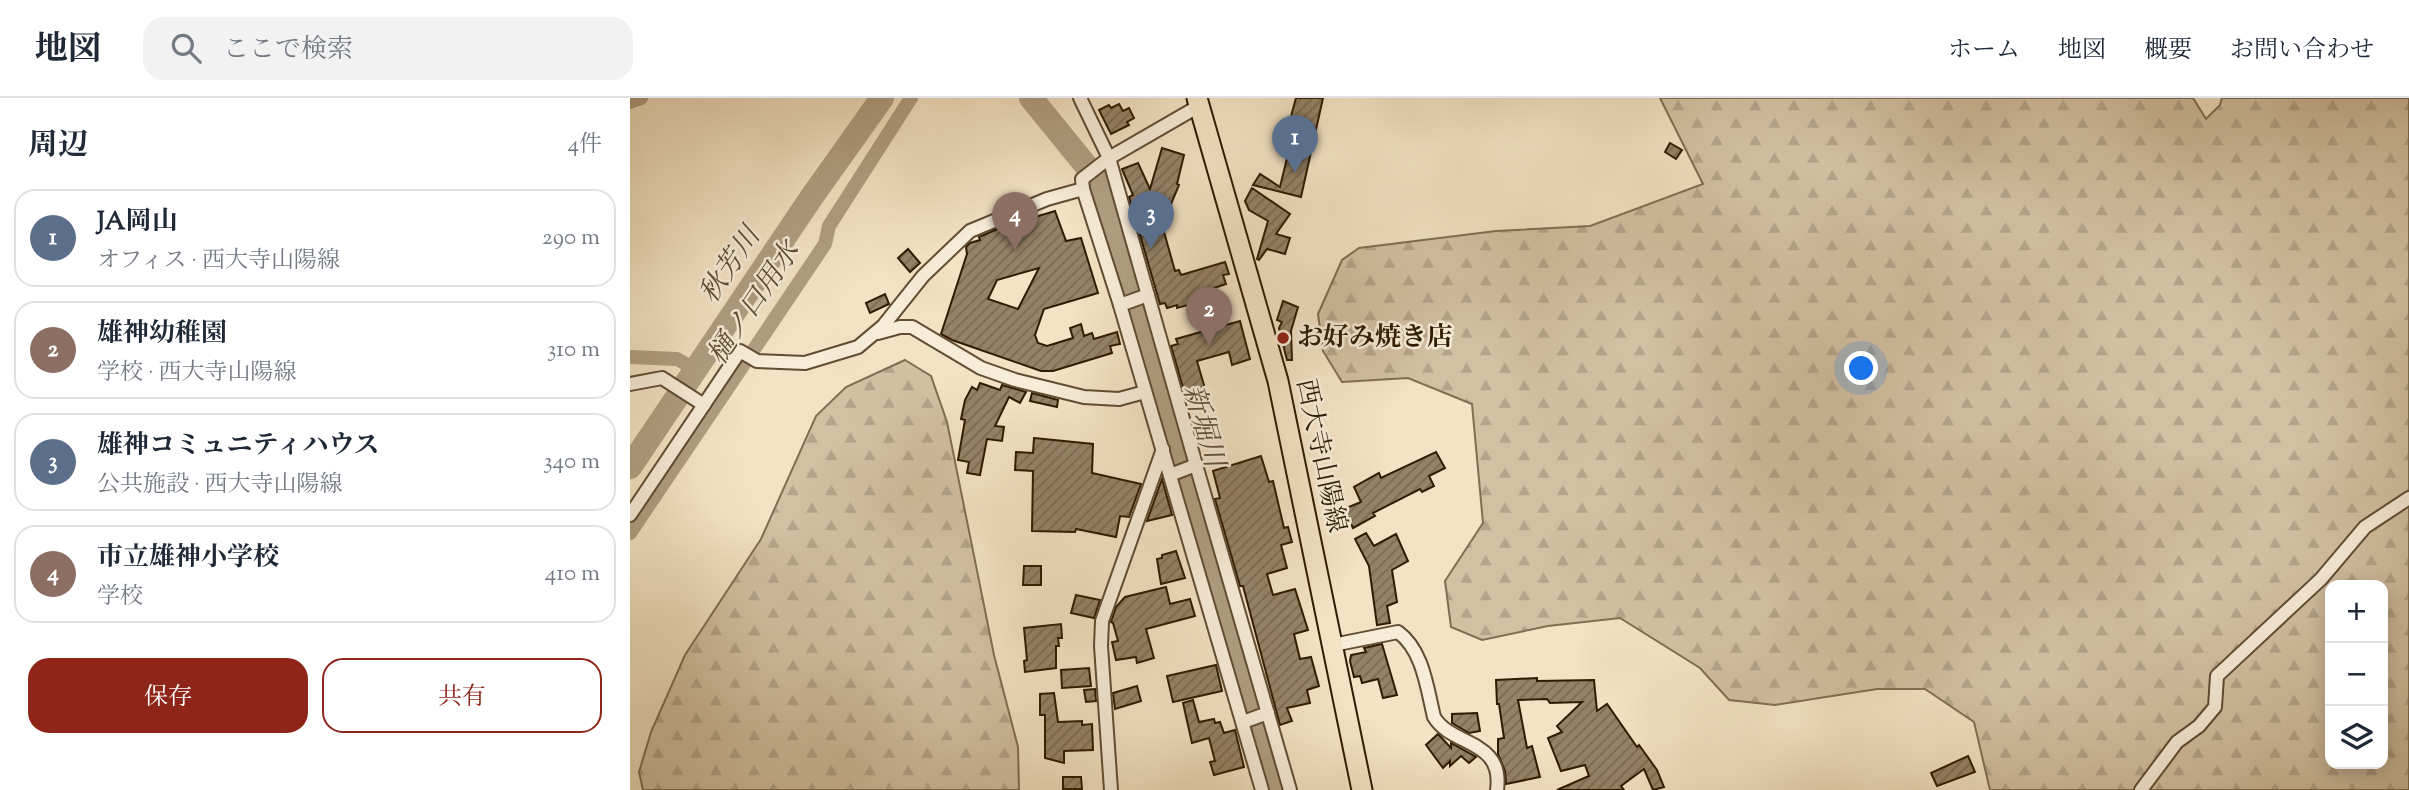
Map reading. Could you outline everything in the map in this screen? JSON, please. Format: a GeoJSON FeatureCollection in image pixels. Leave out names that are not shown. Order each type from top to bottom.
{"type":"FeatureCollection","features":[{"type":"Feature","properties":{"kind":"main road","name":"西大寺山陽線"},"geometry":{"type":"LineString","coordinates":[[1198,102],[1278,381],[1362,790]]}},
{"type":"Feature","properties":{"kind":"street"},"geometry":{"type":"LineString","coordinates":[[1080,98],[1107,159],[1193,466],[1290,790]]}},
{"type":"Feature","properties":{"kind":"street"},"geometry":{"type":"LineString","coordinates":[[630,515],[740,351],[757,361],[805,363],[858,347],[883,326],[923,276],[970,231],[1083,184],[1107,159],[1198,102]]}},
{"type":"Feature","properties":{"kind":"street"},"geometry":{"type":"LineString","coordinates":[[1083,184],[1123,304],[1145,392],[1173,474],[1246,721],[1262,790]]}},
{"type":"Feature","properties":{"kind":"street"},"geometry":{"type":"LineString","coordinates":[[1123,304],[1145,297]]}},
{"type":"Feature","properties":{"kind":"street"},"geometry":{"type":"LineString","coordinates":[[874,334],[900,327],[912,327],[981,368],[1015,380],[1084,397],[1119,399],[1145,392]]}},
{"type":"Feature","properties":{"kind":"street"},"geometry":{"type":"LineString","coordinates":[[630,384],[662,378],[704,405]]}},
{"type":"Feature","properties":{"kind":"street"},"geometry":{"type":"LineString","coordinates":[[1111,790],[1101,646],[1102,621],[1163,449]]}},
{"type":"Feature","properties":{"kind":"street"},"geometry":{"type":"LineString","coordinates":[[1173,474],[1193,466]]}},
{"type":"Feature","properties":{"kind":"street"},"geometry":{"type":"LineString","coordinates":[[2141,790],[2177,741],[2199,726],[2215,707],[2217,676],[2321,579],[2365,527],[2409,498]]}},
{"type":"Feature","properties":{"kind":"street"},"geometry":{"type":"LineString","coordinates":[[1333,645],[1398,632],[1408,639],[1417,653],[1434,717],[1440,726],[1473,742],[1488,756],[1499,778],[1497,790]]}},
{"type":"Feature","properties":{"kind":"street"},"geometry":{"type":"LineString","coordinates":[[1246,721],[1266,714]]}},
{"type":"Feature","properties":{"kind":"green space"},"geometry":{"type":"Polygon","coordinates":[[[1660,98],[2193,98],[2206,119],[2220,105],[2222,98],[2409,98],[2409,790],[1990,790],[1974,722],[1925,689],[1877,689],[1775,705],[1729,700],[1700,668],[1620,618],[1548,626],[1482,640],[1451,627],[1445,581],[1483,523],[1472,404],[1408,378],[1342,382],[1323,351],[1318,314],[1342,260],[1359,248],[1496,231],[1590,226],[1703,184],[1660,98]]]}},
{"type":"Feature","properties":{"kind":"green space"},"geometry":{"type":"Polygon","coordinates":[[[905,360],[931,376],[947,422],[994,655],[1018,747],[1019,790],[643,790],[639,772],[651,732],[685,655],[761,539],[816,416],[846,387],[905,360]]]}},
{"type":"Feature","properties":{"kind":"building"},"geometry":{"type":"Polygon","coordinates":[[[1296,98],[1323,98],[1301,197],[1253,185],[1260,174],[1280,187],[1298,122],[1290,120],[1296,98]]]}},
{"type":"Feature","properties":{"kind":"building"},"geometry":{"type":"Polygon","coordinates":[[[1119,104],[1123,111],[1129,108],[1134,118],[1127,122],[1129,125],[1111,134],[1099,110],[1119,104]]]}},
{"type":"Feature","properties":{"kind":"building"},"geometry":{"type":"Polygon","coordinates":[[[1670,143],[1682,150],[1676,159],[1665,152],[1670,143]]]}},
{"type":"Feature","properties":{"kind":"building"},"geometry":{"type":"Polygon","coordinates":[[[1162,148],[1184,155],[1177,184],[1179,185],[1171,204],[1155,200],[1175,271],[1179,270],[1181,275],[1225,262],[1229,274],[1223,275],[1226,284],[1196,294],[1199,302],[1177,308],[1177,305],[1167,308],[1165,303],[1160,304],[1129,197],[1133,195],[1122,169],[1138,163],[1150,189],[1162,148]]]}},
{"type":"Feature","properties":{"kind":"building"},"geometry":{"type":"Polygon","coordinates":[[[1252,188],[1290,214],[1276,234],[1290,238],[1285,254],[1267,249],[1259,260],[1257,259],[1268,221],[1249,210],[1245,201],[1252,188]]]}},
{"type":"Feature","properties":{"kind":"building"},"geometry":{"type":"Polygon","coordinates":[[[1055,211],[1066,241],[1081,238],[1098,293],[1044,309],[1035,335],[1038,343],[1047,346],[1073,338],[1070,328],[1081,324],[1084,336],[1092,333],[1094,339],[1117,332],[1120,344],[1110,346],[1112,353],[1053,371],[1041,371],[941,334],[967,254],[966,247],[980,240],[979,237],[1055,211]],[[1039,268],[997,280],[988,299],[1018,309],[1039,268]]]}},
{"type":"Feature","properties":{"kind":"building"},"geometry":{"type":"Polygon","coordinates":[[[908,249],[920,263],[910,272],[898,258],[908,249]]]}},
{"type":"Feature","properties":{"kind":"building"},"geometry":{"type":"Polygon","coordinates":[[[885,294],[889,304],[870,313],[866,303],[885,294]]]}},
{"type":"Feature","properties":{"kind":"building"},"geometry":{"type":"Polygon","coordinates":[[[1283,301],[1298,307],[1291,331],[1292,360],[1287,360],[1279,328],[1282,322],[1277,320],[1283,301]]]}},
{"type":"Feature","properties":{"kind":"building"},"geometry":{"type":"Polygon","coordinates":[[[1240,321],[1250,359],[1232,365],[1229,352],[1197,361],[1206,392],[1186,398],[1171,346],[1178,344],[1176,339],[1240,321]]]}},
{"type":"Feature","properties":{"kind":"building"},"geometry":{"type":"Polygon","coordinates":[[[980,383],[1000,390],[1002,385],[1026,392],[1020,403],[1009,397],[995,426],[1004,427],[1002,441],[987,439],[980,475],[967,473],[969,462],[958,460],[965,420],[961,419],[965,400],[972,387],[977,390],[980,383]]]}},
{"type":"Feature","properties":{"kind":"building"},"geometry":{"type":"Polygon","coordinates":[[[1032,393],[1058,400],[1057,407],[1030,401],[1032,393]]]}},
{"type":"Feature","properties":{"kind":"building"},"geometry":{"type":"Polygon","coordinates":[[[1034,438],[1093,444],[1092,473],[1141,484],[1129,517],[1120,516],[1116,537],[1076,529],[1075,532],[1032,531],[1033,471],[1015,470],[1016,452],[1033,453],[1034,438]]]}},
{"type":"Feature","properties":{"kind":"building"},"geometry":{"type":"Polygon","coordinates":[[[1436,452],[1445,468],[1429,476],[1434,486],[1422,492],[1420,489],[1373,513],[1375,516],[1353,528],[1344,509],[1361,502],[1354,487],[1379,473],[1381,478],[1436,452]]]}},
{"type":"Feature","properties":{"kind":"building"},"geometry":{"type":"Polygon","coordinates":[[[1261,456],[1269,482],[1273,481],[1284,528],[1288,527],[1292,542],[1281,545],[1287,568],[1267,574],[1273,595],[1295,589],[1308,630],[1294,634],[1300,659],[1311,657],[1319,686],[1307,690],[1310,703],[1287,708],[1292,721],[1280,725],[1243,586],[1240,586],[1215,499],[1220,498],[1213,471],[1261,456]]]}},
{"type":"Feature","properties":{"kind":"building"},"geometry":{"type":"Polygon","coordinates":[[[1162,479],[1172,515],[1147,521],[1162,479]]]}},
{"type":"Feature","properties":{"kind":"building"},"geometry":{"type":"Polygon","coordinates":[[[1366,533],[1374,546],[1396,534],[1408,561],[1392,570],[1397,602],[1387,606],[1390,623],[1377,625],[1369,566],[1355,539],[1366,533]]]}},
{"type":"Feature","properties":{"kind":"building"},"geometry":{"type":"Polygon","coordinates":[[[1176,551],[1185,578],[1161,584],[1157,559],[1176,551]]]}},
{"type":"Feature","properties":{"kind":"building"},"geometry":{"type":"Polygon","coordinates":[[[1024,566],[1041,566],[1041,585],[1023,585],[1024,566]]]}},
{"type":"Feature","properties":{"kind":"building"},"geometry":{"type":"Polygon","coordinates":[[[1166,587],[1170,604],[1190,599],[1195,616],[1146,629],[1154,658],[1137,663],[1136,657],[1116,660],[1112,642],[1118,641],[1111,622],[1116,607],[1125,597],[1166,587]]]}},
{"type":"Feature","properties":{"kind":"building"},"geometry":{"type":"Polygon","coordinates":[[[1076,595],[1100,600],[1094,618],[1071,613],[1076,595]]]}},
{"type":"Feature","properties":{"kind":"building"},"geometry":{"type":"Polygon","coordinates":[[[1061,624],[1062,638],[1058,638],[1059,646],[1056,646],[1056,668],[1025,672],[1024,661],[1027,660],[1024,628],[1061,624]]]}},
{"type":"Feature","properties":{"kind":"building"},"geometry":{"type":"Polygon","coordinates":[[[1382,644],[1397,695],[1383,698],[1378,679],[1362,683],[1360,676],[1354,677],[1350,661],[1351,655],[1366,652],[1364,648],[1382,644]]]}},
{"type":"Feature","properties":{"kind":"building"},"geometry":{"type":"Polygon","coordinates":[[[1216,665],[1222,691],[1173,702],[1167,676],[1216,665]]]}},
{"type":"Feature","properties":{"kind":"building"},"geometry":{"type":"Polygon","coordinates":[[[1089,668],[1091,686],[1062,688],[1061,670],[1089,668]]]}},
{"type":"Feature","properties":{"kind":"building"},"geometry":{"type":"Polygon","coordinates":[[[1537,678],[1537,681],[1594,680],[1597,711],[1607,704],[1657,770],[1664,787],[1653,790],[1644,769],[1621,786],[1624,790],[1557,790],[1589,776],[1585,765],[1561,771],[1548,738],[1562,732],[1557,726],[1582,702],[1550,703],[1547,699],[1518,700],[1527,748],[1532,746],[1540,777],[1506,784],[1505,771],[1498,754],[1498,739],[1504,738],[1497,704],[1496,680],[1537,678]]]}},
{"type":"Feature","properties":{"kind":"building"},"geometry":{"type":"Polygon","coordinates":[[[1137,686],[1141,701],[1115,709],[1113,693],[1137,686]]]}},
{"type":"Feature","properties":{"kind":"building"},"geometry":{"type":"Polygon","coordinates":[[[1095,689],[1096,701],[1086,702],[1084,690],[1095,689]]]}},
{"type":"Feature","properties":{"kind":"building"},"geometry":{"type":"Polygon","coordinates":[[[1054,693],[1058,722],[1082,721],[1082,725],[1092,724],[1093,750],[1064,751],[1064,763],[1045,758],[1045,715],[1040,715],[1040,694],[1054,693]]]}},
{"type":"Feature","properties":{"kind":"building"},"geometry":{"type":"Polygon","coordinates":[[[1193,700],[1199,722],[1214,719],[1215,723],[1220,722],[1224,733],[1235,730],[1244,767],[1214,775],[1210,762],[1215,761],[1209,738],[1192,743],[1183,703],[1193,700]]]}},
{"type":"Feature","properties":{"kind":"building"},"geometry":{"type":"Polygon","coordinates":[[[1477,713],[1480,731],[1469,733],[1452,723],[1452,714],[1477,713]]]}},
{"type":"Feature","properties":{"kind":"building"},"geometry":{"type":"Polygon","coordinates":[[[1438,734],[1451,748],[1451,743],[1476,757],[1469,763],[1461,756],[1450,766],[1450,761],[1443,768],[1426,745],[1438,734]]]}},
{"type":"Feature","properties":{"kind":"building"},"geometry":{"type":"Polygon","coordinates":[[[1968,756],[1975,772],[1937,786],[1931,773],[1968,756]]]}},
{"type":"Feature","properties":{"kind":"building"},"geometry":{"type":"Polygon","coordinates":[[[1063,777],[1081,777],[1082,789],[1063,789],[1063,777]]]}},
{"type":"Feature","properties":{"kind":"waterway"},"geometry":{"type":"LineString","coordinates":[[630,102],[641,98]]}},
{"type":"Feature","properties":{"kind":"waterway","name":"秋芳川"},"geometry":{"type":"LineString","coordinates":[[630,467],[811,198],[882,98]]}},
{"type":"Feature","properties":{"kind":"waterway","name":"樋ノ口用水"},"geometry":{"type":"LineString","coordinates":[[630,533],[825,244],[829,226],[911,98]]}},
{"type":"Feature","properties":{"kind":"waterway","name":"新堀川"},"geometry":{"type":"LineString","coordinates":[[1031,98],[1101,184],[1277,790]]}},
{"type":"Feature","properties":{"kind":"waterway"},"geometry":{"type":"LineString","coordinates":[[630,357],[677,359],[695,369]]}},
{"type":"Feature","properties":{"kind":"place","name":"JA岡山"},"geometry":{"type":"Point","coordinates":[1295,173]}},
{"type":"Feature","properties":{"kind":"place","name":"雄神コミュニティハウス"},"geometry":{"type":"Point","coordinates":[1151,249]}},
{"type":"Feature","properties":{"kind":"place","name":"市立雄神小学校"},"geometry":{"type":"Point","coordinates":[1015,250]}},
{"type":"Feature","properties":{"kind":"place","name":"お好み焼き店"},"geometry":{"type":"Point","coordinates":[1283,338]}},
{"type":"Feature","properties":{"kind":"place","name":"雄神幼稚園"},"geometry":{"type":"Point","coordinates":[1209,345]}}]}
